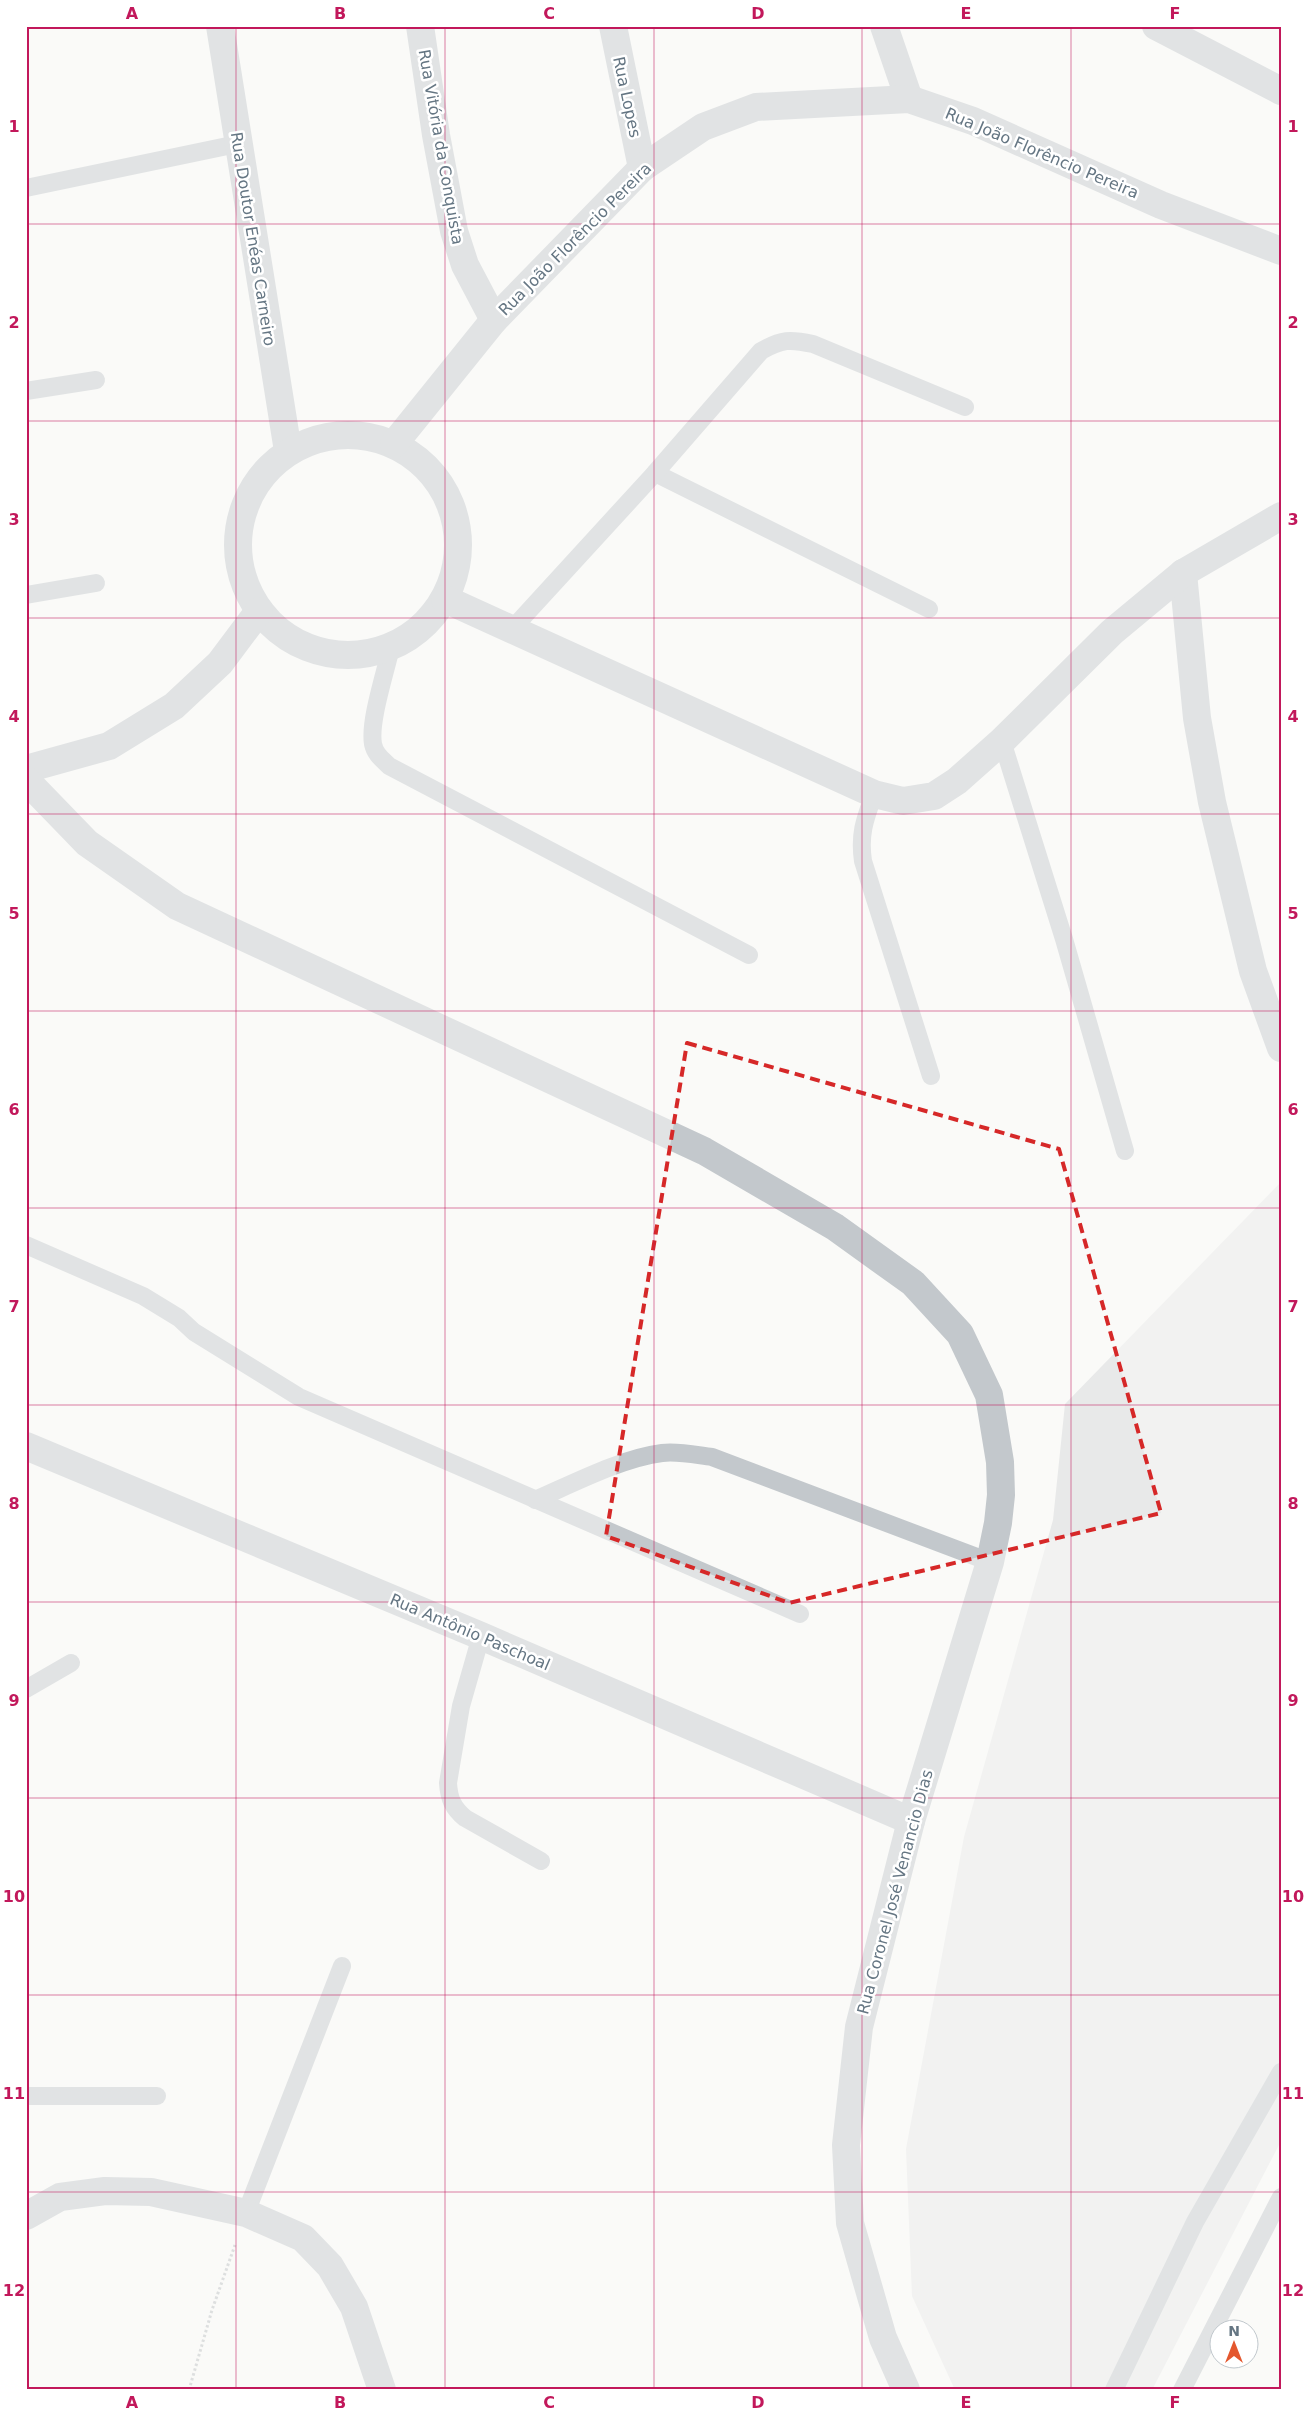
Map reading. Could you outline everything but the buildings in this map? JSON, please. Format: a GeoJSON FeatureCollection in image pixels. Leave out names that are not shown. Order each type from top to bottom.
{"type":"FeatureCollection","features":[{"type":"Feature","properties":{"kind":"street","name":"Rua Doutor Enéas Carneiro"},"geometry":{"type":"LineString","coordinates":[[220,26],[237,144],[288,451]]}},
{"type":"Feature","properties":{"kind":"street","name":"Rua Vitória da Conquista"},"geometry":{"type":"LineString","coordinates":[[420,26],[436,135],[454,231],[465,265],[494,320]]}},
{"type":"Feature","properties":{"kind":"street","name":"Rua Lopes"},"geometry":{"type":"LineString","coordinates":[[613,26],[642,168]]}},
{"type":"Feature","properties":{"kind":"street"},"geometry":{"type":"LineString","coordinates":[[884,26],[909,99]]}},
{"type":"Feature","properties":{"kind":"street"},"geometry":{"type":"LineString","coordinates":[[1156,26],[1281,91]]}},
{"type":"Feature","properties":{"kind":"street","name":"Rua João Florêncio Pereira"},"geometry":{"type":"LineString","coordinates":[[394,444],[494,320],[642,168],[703,127],[756,107],[909,99],[973,121],[1161,205],[1281,251]]}},
{"type":"Feature","properties":{"kind":"street"},"geometry":{"type":"LineString","coordinates":[[359,434],[394,444],[425,465],[446,494],[458,529],[457,565],[445,599],[422,627],[391,646],[355,655],[319,652],[286,637],[258,611],[242,579],[236,543],[243,507],[261,475],[288,451],[322,437],[359,434]]}},
{"type":"Feature","properties":{"kind":"street"},"geometry":{"type":"LineString","coordinates":[[445,599],[513,628],[874,794],[903,800],[934,796],[957,781],[1002,741],[1112,632],[1183,573],[1281,516]]}},
{"type":"Feature","properties":{"kind":"street"},"geometry":{"type":"LineString","coordinates":[[1183,573],[1197,718],[1212,802],[1253,971],[1281,1048]]}},
{"type":"Feature","properties":{"kind":"street"},"geometry":{"type":"LineString","coordinates":[[26,769],[109,746],[174,706],[220,663],[258,611]]}},
{"type":"Feature","properties":{"kind":"street","name":"Rua Coronel José Venancio Dias"},"geometry":{"type":"LineString","coordinates":[[26,780],[87,843],[177,906],[704,1151],[835,1227],[913,1283],[960,1334],[989,1395],[1000,1462],[1001,1495],[998,1523],[990,1562],[911,1821],[859,2027],[846,2145],[850,2223],[883,2338],[906,2390]]}},
{"type":"Feature","properties":{"kind":"street","name":"Rua Antônio Paschoal"},"geometry":{"type":"LineString","coordinates":[[26,1446],[481,1636],[911,1821]]}},
{"type":"Feature","properties":{"kind":"street"},"geometry":{"type":"LineString","coordinates":[[26,2216],[60,2197],[105,2191],[152,2192],[246,2213],[303,2238],[330,2266],[354,2307],[382,2390]]}},
{"type":"Feature","properties":{"kind":"lane"},"geometry":{"type":"LineString","coordinates":[[26,188],[237,144]]}},
{"type":"Feature","properties":{"kind":"lane"},"geometry":{"type":"LineString","coordinates":[[513,628],[655,473],[761,351],[778,341],[795,340],[814,344],[965,407]]}},
{"type":"Feature","properties":{"kind":"lane"},"geometry":{"type":"LineString","coordinates":[[26,392],[96,380]]}},
{"type":"Feature","properties":{"kind":"lane"},"geometry":{"type":"LineString","coordinates":[[655,473],[929,609]]}},
{"type":"Feature","properties":{"kind":"lane"},"geometry":{"type":"LineString","coordinates":[[26,595],[96,583]]}},
{"type":"Feature","properties":{"kind":"lane"},"geometry":{"type":"LineString","coordinates":[[391,646],[373,728],[373,745],[378,756],[389,766],[749,955]]}},
{"type":"Feature","properties":{"kind":"lane"},"geometry":{"type":"LineString","coordinates":[[1002,741],[1064,939],[1125,1151]]}},
{"type":"Feature","properties":{"kind":"lane"},"geometry":{"type":"LineString","coordinates":[[874,794],[863,824],[861,845],[863,861],[931,1076]]}},
{"type":"Feature","properties":{"kind":"lane"},"geometry":{"type":"LineString","coordinates":[[26,1245],[144,1296],[179,1318],[194,1332],[299,1397],[800,1614]]}},
{"type":"Feature","properties":{"kind":"lane"},"geometry":{"type":"LineString","coordinates":[[535,1500],[637,1458],[663,1453],[712,1457],[990,1562]]}},
{"type":"Feature","properties":{"kind":"lane"},"geometry":{"type":"LineString","coordinates":[[481,1636],[461,1706],[448,1792],[456,1810],[465,1818],[542,1861]]}},
{"type":"Feature","properties":{"kind":"lane"},"geometry":{"type":"LineString","coordinates":[[26,1689],[71,1663]]}},
{"type":"Feature","properties":{"kind":"lane"},"geometry":{"type":"LineString","coordinates":[[246,2213],[342,1966]]}},
{"type":"Feature","properties":{"kind":"lane"},"geometry":{"type":"LineString","coordinates":[[1114,2390],[1195,2222],[1281,2072]]}},
{"type":"Feature","properties":{"kind":"lane"},"geometry":{"type":"LineString","coordinates":[[26,2096],[157,2096]]}},
{"type":"Feature","properties":{"kind":"lane"},"geometry":{"type":"LineString","coordinates":[[1182,2390],[1281,2197]]}},
{"type":"Feature","properties":{"kind":"path"},"geometry":{"type":"LineString","coordinates":[[189,2390],[212,2310],[246,2213]]}},
{"type":"Feature","properties":{"kind":"highlighted area"},"geometry":{"type":"Polygon","coordinates":[[[687,1043],[1059,1149],[1161,1513],[789,1603],[606,1536],[687,1043]]]}},
{"type":"Feature","properties":{"kind":"shaded area"},"geometry":{"type":"Polygon","coordinates":[[[1281,1182],[1281,2141],[1152,2390],[955,2390],[912,2296],[906,2149],[964,1837],[1053,1520],[1065,1404],[1281,1182]]]}}]}
